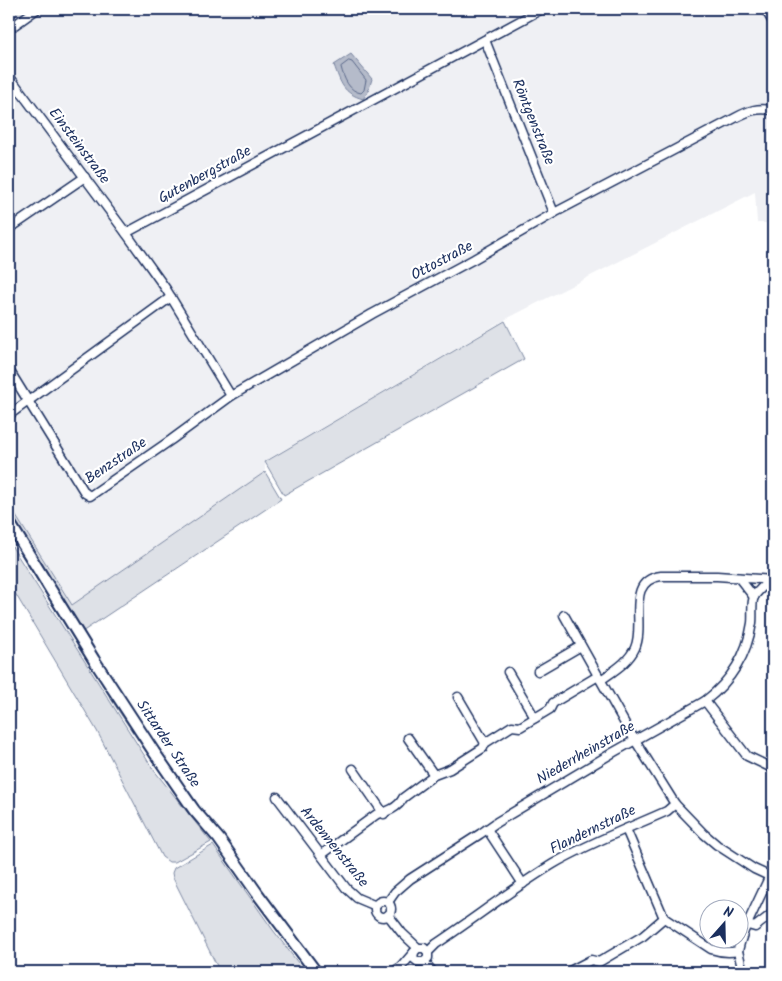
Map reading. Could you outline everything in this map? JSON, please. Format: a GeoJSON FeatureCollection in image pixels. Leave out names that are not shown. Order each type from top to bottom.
{"type":"FeatureCollection","features":[{"type":"Feature","properties":{"kind":"main road","name":"Sittarder Straße"},"geometry":{"type":"LineString","coordinates":[[9,522],[89,652],[154,752],[194,810],[219,839],[316,972]]}},
{"type":"Feature","properties":{"kind":"street"},"geometry":{"type":"LineString","coordinates":[[9,29],[37,9]]}},
{"type":"Feature","properties":{"kind":"street","name":"Gutenbergstraße"},"geometry":{"type":"LineString","coordinates":[[126,233],[542,9]]}},
{"type":"Feature","properties":{"kind":"street"},"geometry":{"type":"LineString","coordinates":[[765,9],[773,22]]}},
{"type":"Feature","properties":{"kind":"street","name":"Röntgenstraße"},"geometry":{"type":"LineString","coordinates":[[485,40],[554,214]]}},
{"type":"Feature","properties":{"kind":"street","name":"Einsteinstraße"},"geometry":{"type":"LineString","coordinates":[[9,76],[126,233]]}},
{"type":"Feature","properties":{"kind":"street","name":"Ottostraße"},"geometry":{"type":"LineString","coordinates":[[231,396],[372,314],[554,214],[750,110],[773,110]]}},
{"type":"Feature","properties":{"kind":"street"},"geometry":{"type":"LineString","coordinates":[[9,229],[85,177]]}},
{"type":"Feature","properties":{"kind":"street"},"geometry":{"type":"LineString","coordinates":[[126,233],[171,297],[231,396]]}},
{"type":"Feature","properties":{"kind":"street"},"geometry":{"type":"LineString","coordinates":[[9,415],[171,297]]}},
{"type":"Feature","properties":{"kind":"street","name":"Benzstraße"},"geometry":{"type":"LineString","coordinates":[[9,370],[85,494],[90,496],[231,396]]}},
{"type":"Feature","properties":{"kind":"street"},"geometry":{"type":"LineString","coordinates":[[321,855],[377,814],[384,814],[401,802],[403,798],[434,775],[450,770],[483,748],[485,743],[512,726],[520,727],[550,709],[553,703],[624,664],[636,647],[639,592],[649,579],[661,576],[717,576],[772,580]]}},
{"type":"Feature","properties":{"kind":"street"},"geometry":{"type":"LineString","coordinates":[[739,578],[754,597],[772,580]]}},
{"type":"Feature","properties":{"kind":"street","name":"Niederrheinstraße"},"geometry":{"type":"LineString","coordinates":[[388,902],[395,892],[410,879],[487,829],[705,700],[720,688],[730,677],[745,651],[752,620],[754,597]]}},
{"type":"Feature","properties":{"kind":"street"},"geometry":{"type":"LineString","coordinates":[[564,615],[635,740],[676,804],[717,845],[754,869],[771,872],[750,919]]}},
{"type":"Feature","properties":{"kind":"street"},"geometry":{"type":"LineString","coordinates":[[538,670],[581,646]]}},
{"type":"Feature","properties":{"kind":"street"},"geometry":{"type":"LineString","coordinates":[[508,672],[535,718]]}},
{"type":"Feature","properties":{"kind":"street"},"geometry":{"type":"LineString","coordinates":[[458,697],[485,743]]}},
{"type":"Feature","properties":{"kind":"street"},"geometry":{"type":"LineString","coordinates":[[705,700],[747,756],[772,768]]}},
{"type":"Feature","properties":{"kind":"street"},"geometry":{"type":"LineString","coordinates":[[408,738],[434,775]]}},
{"type":"Feature","properties":{"kind":"street"},"geometry":{"type":"LineString","coordinates":[[353,769],[384,814]]}},
{"type":"Feature","properties":{"kind":"street","name":"Ardennenstraße"},"geometry":{"type":"LineString","coordinates":[[277,797],[346,888],[357,898],[376,906]]}},
{"type":"Feature","properties":{"kind":"street","name":"Flandernstraße"},"geometry":{"type":"LineString","coordinates":[[423,962],[428,958],[428,952],[436,944],[553,864],[583,848],[667,811],[676,804]]}},
{"type":"Feature","properties":{"kind":"street"},"geometry":{"type":"LineString","coordinates":[[487,829],[523,884]]}},
{"type":"Feature","properties":{"kind":"street"},"geometry":{"type":"LineString","coordinates":[[626,829],[664,918],[711,949],[728,953],[738,952]]}},
{"type":"Feature","properties":{"kind":"street","name":"Ardennenstraße"},"geometry":{"type":"LineString","coordinates":[[388,902],[380,901],[375,909],[378,914],[388,915],[416,950]]}},
{"type":"Feature","properties":{"kind":"street"},"geometry":{"type":"LineString","coordinates":[[388,902],[391,909],[388,915]]}},
{"type":"Feature","properties":{"kind":"street"},"geometry":{"type":"LineString","coordinates":[[750,925],[755,926],[773,913]]}},
{"type":"Feature","properties":{"kind":"street"},"geometry":{"type":"LineString","coordinates":[[568,972],[591,960],[598,962],[642,936],[664,918]]}},
{"type":"Feature","properties":{"kind":"street"},"geometry":{"type":"LineString","coordinates":[[394,972],[416,950],[424,948],[428,952]]}},
{"type":"Feature","properties":{"kind":"street"},"geometry":{"type":"LineString","coordinates":[[739,948],[743,972]]}},
{"type":"Feature","properties":{"kind":"street"},"geometry":{"type":"LineString","coordinates":[[416,950],[413,958],[423,962],[433,972]]}},
{"type":"Feature","properties":{"kind":"street"},"geometry":{"type":"LineString","coordinates":[[401,967],[423,962]]}},
{"type":"Feature","properties":{"kind":"shaded area"},"geometry":{"type":"Polygon","coordinates":[[[9,9],[31,9],[9,24],[9,9]]]}},
{"type":"Feature","properties":{"kind":"shaded area"},"geometry":{"type":"Polygon","coordinates":[[[43,9],[773,9],[773,223],[757,223],[755,192],[508,318],[265,461],[265,472],[72,605],[9,505],[9,33],[43,9]]]}},
{"type":"Feature","properties":{"kind":"shaded area"},"geometry":{"type":"Polygon","coordinates":[[[505,321],[524,359],[284,495],[265,462],[505,321]]]}},
{"type":"Feature","properties":{"kind":"shaded area"},"geometry":{"type":"Polygon","coordinates":[[[265,472],[281,499],[82,632],[9,517],[9,505],[72,605],[265,472]]]}},
{"type":"Feature","properties":{"kind":"shaded area"},"geometry":{"type":"Polygon","coordinates":[[[9,531],[124,715],[209,835],[146,752],[118,710],[9,535],[9,531]]]}},
{"type":"Feature","properties":{"kind":"shaded area"},"geometry":{"type":"Polygon","coordinates":[[[9,542],[153,769],[211,842],[175,862],[169,862],[162,857],[97,731],[9,583],[9,542]]]}},
{"type":"Feature","properties":{"kind":"shaded area"},"geometry":{"type":"Polygon","coordinates":[[[217,843],[293,948],[292,950],[215,844],[217,843]]]}},
{"type":"Feature","properties":{"kind":"shaded area"},"geometry":{"type":"Polygon","coordinates":[[[213,845],[305,972],[220,972],[172,873],[174,868],[213,845]]]}},
{"type":"Feature","properties":{"kind":"water"},"geometry":{"type":"Polygon","coordinates":[[[351,54],[372,79],[368,92],[363,99],[347,91],[334,65],[351,54]]]}}]}
